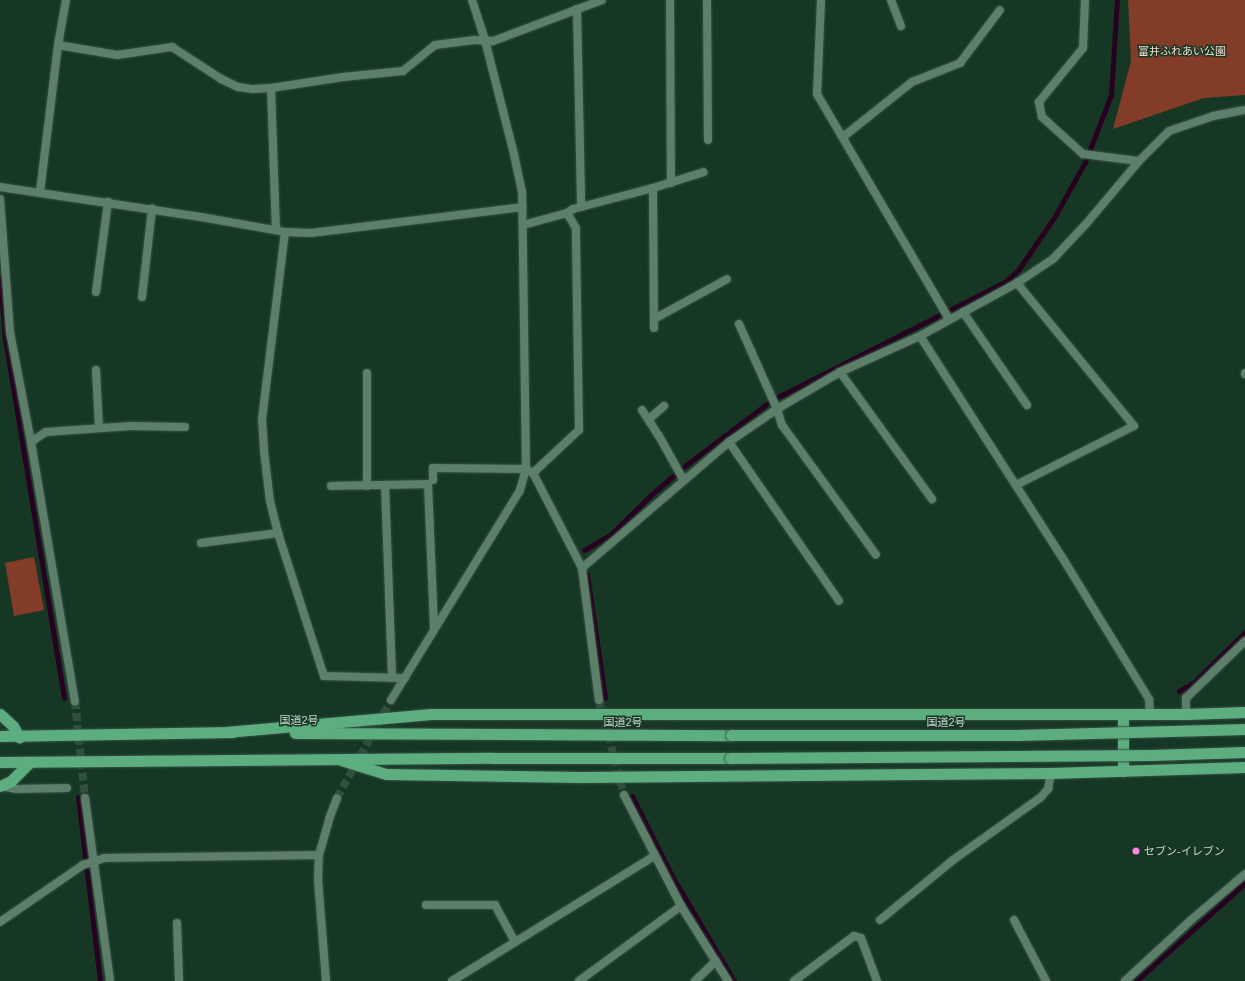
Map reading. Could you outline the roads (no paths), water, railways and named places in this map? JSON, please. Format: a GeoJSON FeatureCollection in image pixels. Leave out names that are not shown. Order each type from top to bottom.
{"type":"FeatureCollection","features":[{"type":"Feature","properties":{"kind":"highway"},"geometry":{"type":"LineString","coordinates":[[226,732],[431,714],[1186,714],[1245,712]]}},
{"type":"Feature","properties":{"kind":"highway"},"geometry":{"type":"LineString","coordinates":[[0,714],[13,726],[19,737]]}},
{"type":"Feature","properties":{"kind":"highway"},"geometry":{"type":"LineString","coordinates":[[1123,714],[1124,771]]}},
{"type":"Feature","properties":{"kind":"highway","name":"国道2号"},"geometry":{"type":"LineString","coordinates":[[0,736],[19,737],[226,732],[731,736],[1024,734],[1245,729]]}},
{"type":"Feature","properties":{"kind":"highway"},"geometry":{"type":"LineString","coordinates":[[0,762],[1128,755],[1245,752]]}},
{"type":"Feature","properties":{"kind":"highway"},"geometry":{"type":"LineString","coordinates":[[341,760],[386,774],[580,777],[1051,773],[1245,767]]}},
{"type":"Feature","properties":{"kind":"highway"},"geometry":{"type":"LineString","coordinates":[[0,786],[11,781],[29,763]]}},
{"type":"Feature","properties":{"kind":"street"},"geometry":{"type":"LineString","coordinates":[[40,192],[58,45],[66,0]]}},
{"type":"Feature","properties":{"kind":"street"},"geometry":{"type":"LineString","coordinates":[[472,0],[486,40],[522,192],[530,471],[582,568],[599,700]]}},
{"type":"Feature","properties":{"kind":"street"},"geometry":{"type":"LineString","coordinates":[[58,45],[117,55],[172,47],[221,79],[238,87],[253,89],[271,88],[342,77],[403,71],[435,45],[486,40],[492,41],[602,0]]}},
{"type":"Feature","properties":{"kind":"street"},"geometry":{"type":"LineString","coordinates":[[670,0],[671,183]]}},
{"type":"Feature","properties":{"kind":"street"},"geometry":{"type":"LineString","coordinates":[[707,0],[708,140]]}},
{"type":"Feature","properties":{"kind":"street"},"geometry":{"type":"LineString","coordinates":[[821,0],[817,94],[949,319]]}},
{"type":"Feature","properties":{"kind":"street"},"geometry":{"type":"LineString","coordinates":[[891,0],[901,26]]}},
{"type":"Feature","properties":{"kind":"street"},"geometry":{"type":"LineString","coordinates":[[1085,0],[1083,48],[1039,102],[1042,117],[1083,154],[1139,161]]}},
{"type":"Feature","properties":{"kind":"street"},"geometry":{"type":"LineString","coordinates":[[577,9],[581,207]]}},
{"type":"Feature","properties":{"kind":"street"},"geometry":{"type":"LineString","coordinates":[[843,137],[912,82],[960,63],[1000,10]]}},
{"type":"Feature","properties":{"kind":"street"},"geometry":{"type":"LineString","coordinates":[[271,88],[276,230]]}},
{"type":"Feature","properties":{"kind":"street"},"geometry":{"type":"LineString","coordinates":[[582,568],[730,442],[777,408],[840,372],[920,336],[1017,283],[1053,258],[1086,224],[1139,161],[1169,131],[1213,116],[1245,110]]}},
{"type":"Feature","properties":{"kind":"street"},"geometry":{"type":"LineString","coordinates":[[523,224],[567,214],[573,209],[671,183],[704,172]]}},
{"type":"Feature","properties":{"kind":"street"},"geometry":{"type":"LineString","coordinates":[[0,186],[152,209],[285,232],[310,233],[522,207]]}},
{"type":"Feature","properties":{"kind":"street"},"geometry":{"type":"LineString","coordinates":[[653,188],[654,328]]}},
{"type":"Feature","properties":{"kind":"street"},"geometry":{"type":"LineString","coordinates":[[0,199],[10,332],[31,442],[75,701]]}},
{"type":"Feature","properties":{"kind":"street"},"geometry":{"type":"LineString","coordinates":[[96,292],[108,202]]}},
{"type":"Feature","properties":{"kind":"street"},"geometry":{"type":"LineString","coordinates":[[142,297],[152,209]]}},
{"type":"Feature","properties":{"kind":"street"},"geometry":{"type":"LineString","coordinates":[[391,700],[520,490],[530,471],[579,430],[576,228],[567,214]]}},
{"type":"Feature","properties":{"kind":"street"},"geometry":{"type":"LineString","coordinates":[[285,232],[262,420],[269,494],[278,533],[324,676],[405,678]]}},
{"type":"Feature","properties":{"kind":"street"},"geometry":{"type":"LineString","coordinates":[[654,319],[727,279]]}},
{"type":"Feature","properties":{"kind":"street"},"geometry":{"type":"LineString","coordinates":[[1016,485],[1134,426],[1017,283]]}},
{"type":"Feature","properties":{"kind":"street"},"geometry":{"type":"LineString","coordinates":[[963,312],[1027,405]]}},
{"type":"Feature","properties":{"kind":"street"},"geometry":{"type":"LineString","coordinates":[[739,324],[777,408],[782,425],[876,555]]}},
{"type":"Feature","properties":{"kind":"street"},"geometry":{"type":"LineString","coordinates":[[920,336],[1016,485],[1149,699],[1150,714]]}},
{"type":"Feature","properties":{"kind":"street"},"geometry":{"type":"LineString","coordinates":[[96,370],[99,428]]}},
{"type":"Feature","properties":{"kind":"street"},"geometry":{"type":"LineString","coordinates":[[840,372],[932,499]]}},
{"type":"Feature","properties":{"kind":"street"},"geometry":{"type":"LineString","coordinates":[[366,486],[367,373]]}},
{"type":"Feature","properties":{"kind":"street"},"geometry":{"type":"LineString","coordinates":[[648,419],[664,406]]}},
{"type":"Feature","properties":{"kind":"street"},"geometry":{"type":"LineString","coordinates":[[642,410],[684,481]]}},
{"type":"Feature","properties":{"kind":"street"},"geometry":{"type":"LineString","coordinates":[[31,442],[46,432],[99,428],[185,427]]}},
{"type":"Feature","properties":{"kind":"street"},"geometry":{"type":"LineString","coordinates":[[730,442],[839,600]]}},
{"type":"Feature","properties":{"kind":"street"},"geometry":{"type":"LineString","coordinates":[[433,480],[433,468],[530,471]]}},
{"type":"Feature","properties":{"kind":"street"},"geometry":{"type":"LineString","coordinates":[[331,486],[428,484],[434,630]]}},
{"type":"Feature","properties":{"kind":"street"},"geometry":{"type":"LineString","coordinates":[[385,485],[392,678]]}},
{"type":"Feature","properties":{"kind":"street"},"geometry":{"type":"LineString","coordinates":[[201,543],[278,533]]}},
{"type":"Feature","properties":{"kind":"street"},"geometry":{"type":"LineString","coordinates":[[1186,714],[1186,698],[1245,641]]}},
{"type":"Feature","properties":{"kind":"street"},"geometry":{"type":"LineString","coordinates":[[880,920],[953,860],[1041,797],[1048,789],[1051,773]]}},
{"type":"Feature","properties":{"kind":"street"},"geometry":{"type":"LineString","coordinates":[[0,786],[17,789],[67,788]]}},
{"type":"Feature","properties":{"kind":"street"},"geometry":{"type":"LineString","coordinates":[[624,795],[681,906],[728,981]]}},
{"type":"Feature","properties":{"kind":"street"},"geometry":{"type":"LineString","coordinates":[[85,798],[89,863],[110,981]]}},
{"type":"Feature","properties":{"kind":"street"},"geometry":{"type":"LineString","coordinates":[[326,981],[318,880],[319,855],[337,798]]}},
{"type":"Feature","properties":{"kind":"street"},"geometry":{"type":"LineString","coordinates":[[0,922],[89,863],[104,858],[319,855]]}},
{"type":"Feature","properties":{"kind":"street"},"geometry":{"type":"LineString","coordinates":[[452,981],[654,856]]}},
{"type":"Feature","properties":{"kind":"street"},"geometry":{"type":"LineString","coordinates":[[1125,981],[1191,920],[1245,874]]}},
{"type":"Feature","properties":{"kind":"street"},"geometry":{"type":"LineString","coordinates":[[426,905],[495,905],[515,942]]}},
{"type":"Feature","properties":{"kind":"street"},"geometry":{"type":"LineString","coordinates":[[579,981],[681,906]]}},
{"type":"Feature","properties":{"kind":"street"},"geometry":{"type":"LineString","coordinates":[[1014,920],[1046,981]]}},
{"type":"Feature","properties":{"kind":"street"},"geometry":{"type":"LineString","coordinates":[[176,923],[179,981]]}},
{"type":"Feature","properties":{"kind":"street"},"geometry":{"type":"LineString","coordinates":[[794,981],[854,936],[861,938],[877,981]]}},
{"type":"Feature","properties":{"kind":"street"},"geometry":{"type":"LineString","coordinates":[[695,981],[716,961]]}},
{"type":"Feature","properties":{"kind":"waterway"},"geometry":{"type":"LineString","coordinates":[[584,550],[610,535],[652,494],[686,465],[772,400],[1005,282],[1019,269],[1055,216],[1085,162],[1111,95],[1117,0]]}},
{"type":"Feature","properties":{"kind":"waterway"},"geometry":{"type":"LineString","coordinates":[[0,278],[5,338],[64,698]]}},
{"type":"Feature","properties":{"kind":"waterway"},"geometry":{"type":"LineString","coordinates":[[587,574],[605,698]]}},
{"type":"Feature","properties":{"kind":"waterway"},"geometry":{"type":"LineString","coordinates":[[1179,691],[1193,683],[1245,632]]}},
{"type":"Feature","properties":{"kind":"waterway"},"geometry":{"type":"LineString","coordinates":[[632,796],[672,876],[734,981]]}},
{"type":"Feature","properties":{"kind":"waterway"},"geometry":{"type":"LineString","coordinates":[[78,797],[100,981]]}},
{"type":"Feature","properties":{"kind":"waterway"},"geometry":{"type":"LineString","coordinates":[[1136,981],[1245,883]]}},
{"type":"Feature","properties":{"kind":"tunnel"},"geometry":{"type":"LineString","coordinates":[[337,798],[391,700]]}},
{"type":"Feature","properties":{"kind":"tunnel"},"geometry":{"type":"LineString","coordinates":[[599,700],[624,795]]}},
{"type":"Feature","properties":{"kind":"tunnel"},"geometry":{"type":"LineString","coordinates":[[75,701],[85,798]]}},
{"type":"Feature","properties":{"kind":"place","name":"セブン-イレブン"},"geometry":{"type":"Point","coordinates":[1136,851]}},
{"type":"Feature","properties":{"kind":"park label","name":"富井ふれあい公園"},"geometry":{"type":"Point","coordinates":[1182,51]}}]}
